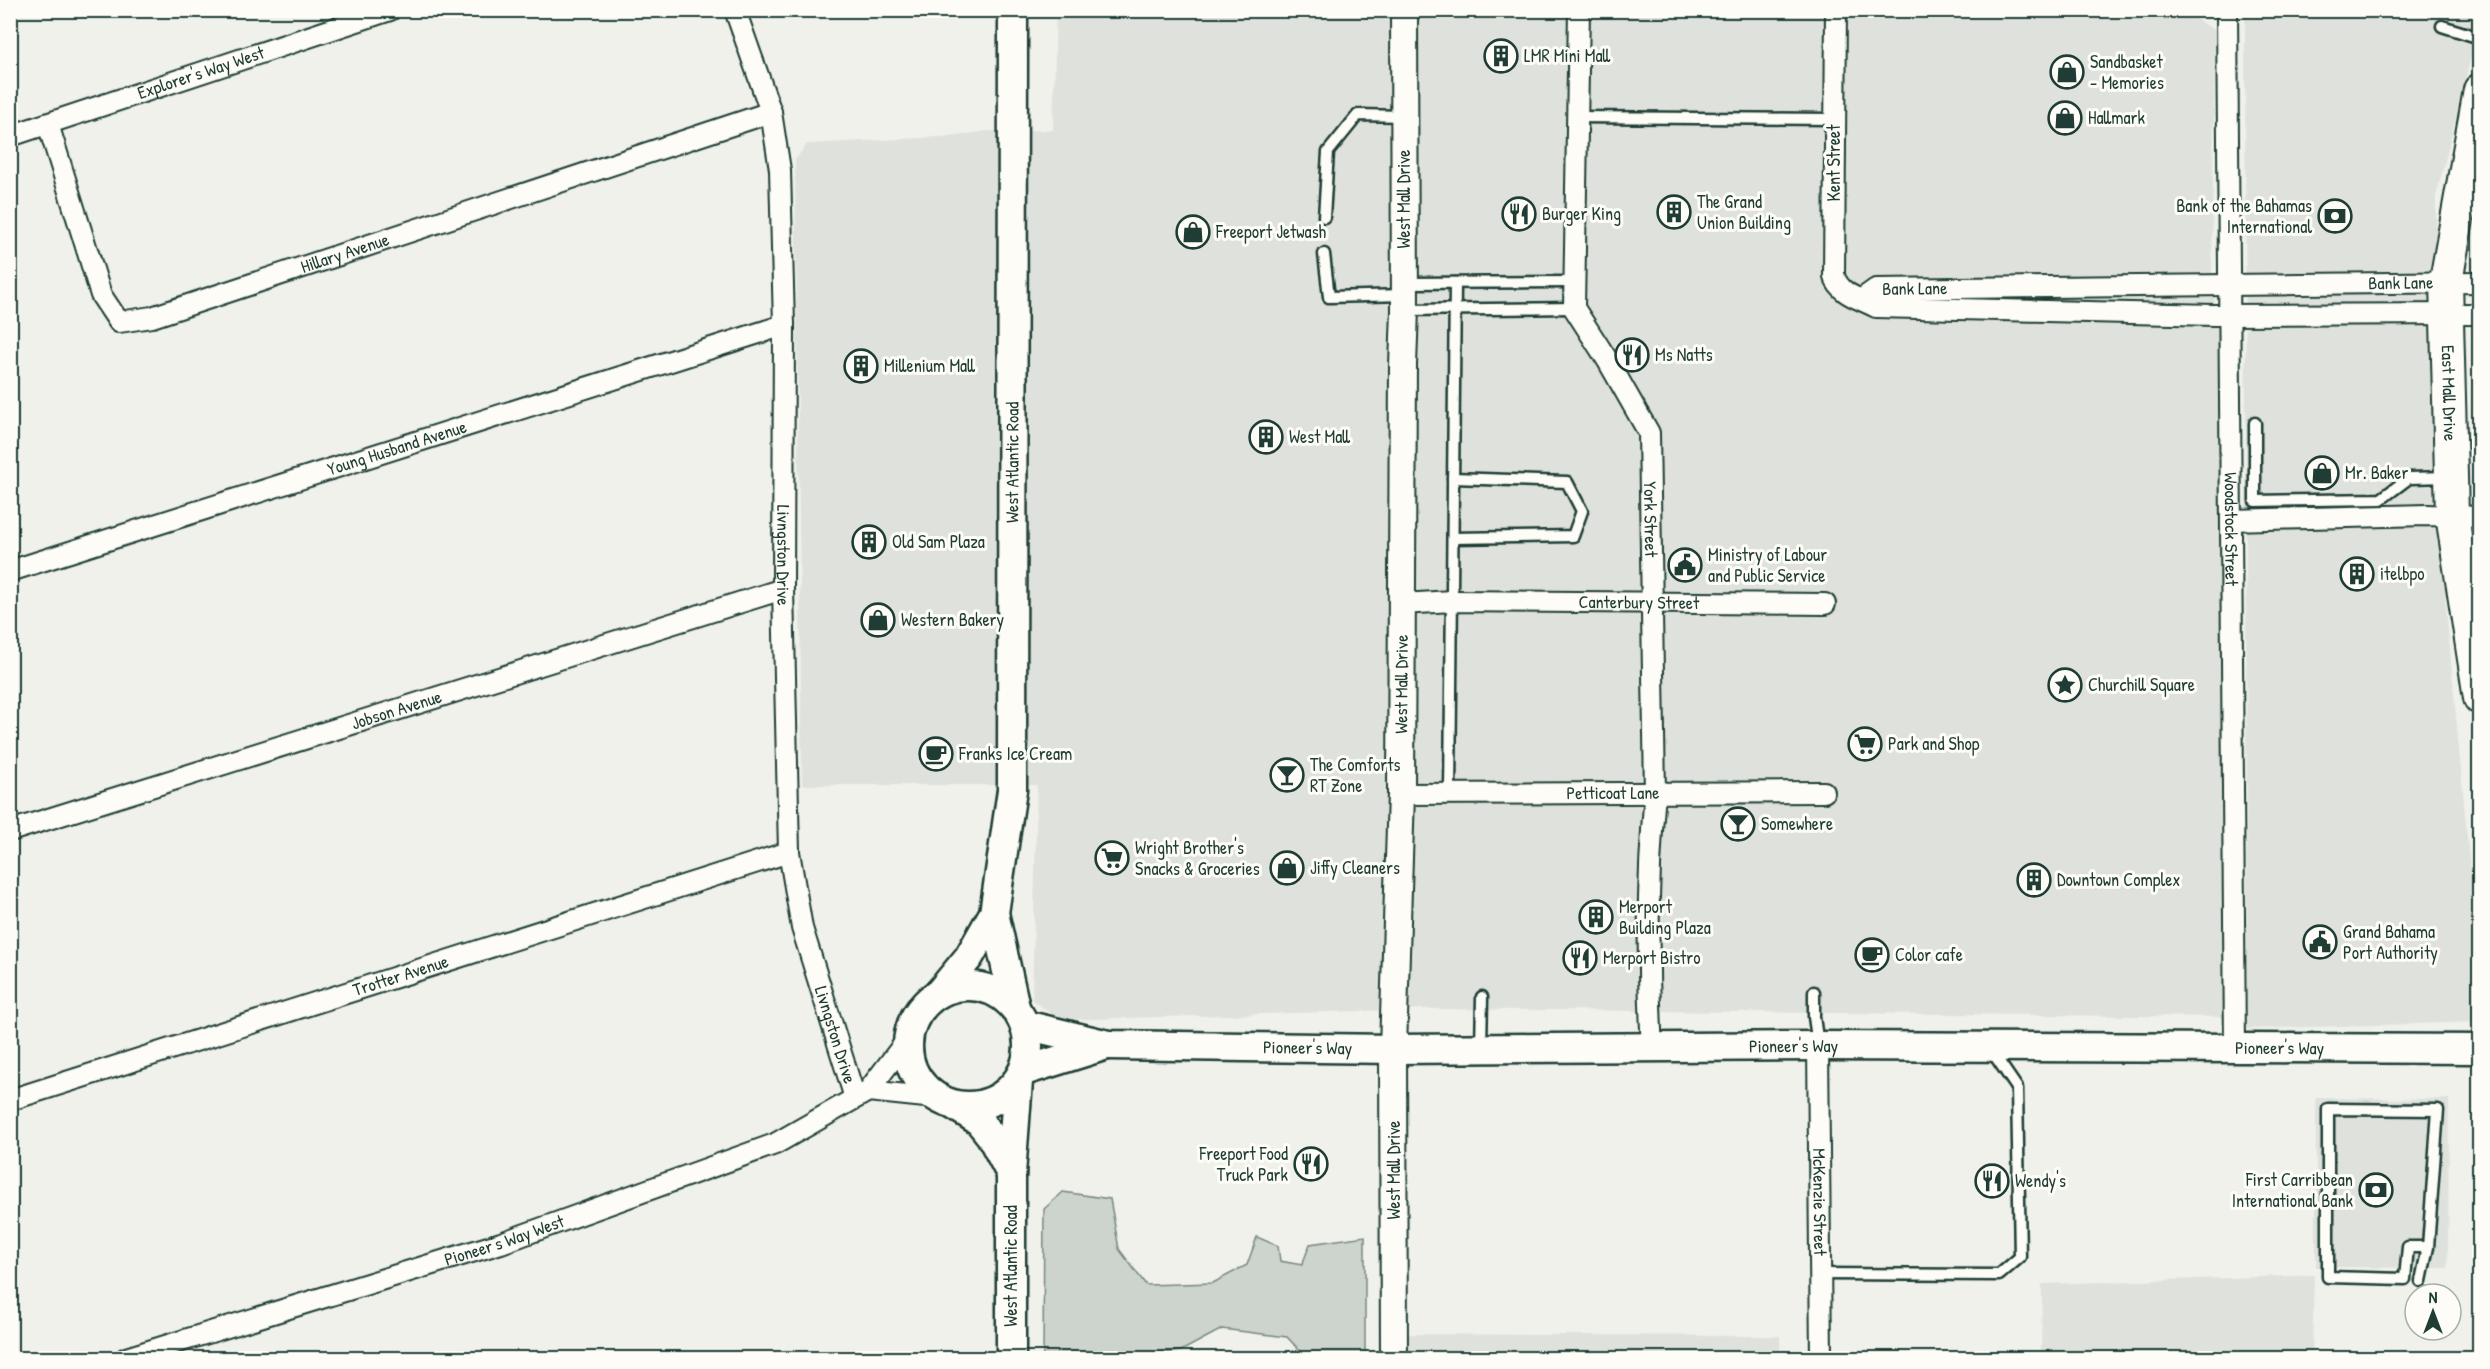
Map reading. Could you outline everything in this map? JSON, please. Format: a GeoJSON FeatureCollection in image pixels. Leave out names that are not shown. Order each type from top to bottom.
{"type":"FeatureCollection","features":[{"type":"Feature","properties":{"kind":"main road","name":"West Atlantic Road"},"geometry":{"type":"LineString","coordinates":[[940,993],[969,957],[994,913],[1012,790],[1013,10]]}},
{"type":"Feature","properties":{"kind":"main road","name":"East Mall Drive"},"geometry":{"type":"LineString","coordinates":[[2480,90],[2446,281],[2451,477],[2466,516],[2480,698]]}},
{"type":"Feature","properties":{"kind":"main road","name":"West Atlantic Road"},"geometry":{"type":"LineString","coordinates":[[994,913],[1020,1016]]}},
{"type":"Feature","properties":{"kind":"main road"},"geometry":{"type":"LineString","coordinates":[[945,1102],[979,1106],[1001,1098],[1021,1076],[1029,1048],[1020,1016],[999,994],[980,987],[960,986],[940,993],[924,1004],[913,1021],[908,1040],[909,1062],[919,1082],[945,1102],[979,1121],[1011,1174]]}},
{"type":"Feature","properties":{"kind":"main road","name":"Pioneer's Way"},"geometry":{"type":"LineString","coordinates":[[1020,1016],[1109,1045],[1394,1049],[1818,1046],[2480,1049]]}},
{"type":"Feature","properties":{"kind":"main road","name":"Pioneer's Way"},"geometry":{"type":"LineString","coordinates":[[1021,1076],[1109,1045]]}},
{"type":"Feature","properties":{"kind":"main road","name":"West Atlantic Road"},"geometry":{"type":"LineString","coordinates":[[1011,1359],[1011,1174],[1021,1076]]}},
{"type":"Feature","properties":{"kind":"street","name":"Explorer's Way West"},"geometry":{"type":"LineString","coordinates":[[10,136],[390,10]]}},
{"type":"Feature","properties":{"kind":"street","name":"Livngston Drive"},"geometry":{"type":"LineString","coordinates":[[735,10],[771,112],[780,170],[784,325],[783,589],[789,852],[802,928],[862,1095]]}},
{"type":"Feature","properties":{"kind":"street","name":"West Mall Drive"},"geometry":{"type":"LineString","coordinates":[[1394,1359],[1394,1049],[1401,794],[1405,296],[1404,10]]}},
{"type":"Feature","properties":{"kind":"street"},"geometry":{"type":"LineString","coordinates":[[1574,308],[1579,10]]}},
{"type":"Feature","properties":{"kind":"street","name":"Kent Street"},"geometry":{"type":"LineString","coordinates":[[1836,10],[1834,276],[1844,291],[1862,299]]}},
{"type":"Feature","properties":{"kind":"street","name":"Woodstock Street"},"geometry":{"type":"LineString","coordinates":[[2227,10],[2235,1049]]}},
{"type":"Feature","properties":{"kind":"street","name":"Hillary Avenue"},"geometry":{"type":"LineString","coordinates":[[48,124],[101,295],[119,322],[152,317],[771,112]]}},
{"type":"Feature","properties":{"kind":"street","name":"Bank Lane"},"geometry":{"type":"LineString","coordinates":[[2480,282],[1876,289],[1862,299],[1876,307],[2229,315],[2480,314]]}},
{"type":"Feature","properties":{"kind":"street","name":"York Street"},"geometry":{"type":"LineString","coordinates":[[1574,308],[1608,361],[1648,433],[1654,793],[1648,996],[1652,1048]]}},
{"type":"Feature","properties":{"kind":"street","name":"Young Husband Avenue"},"geometry":{"type":"LineString","coordinates":[[10,571],[784,325]]}},
{"type":"Feature","properties":{"kind":"street"},"geometry":{"type":"LineString","coordinates":[[2231,520],[2466,516]]}},
{"type":"Feature","properties":{"kind":"street","name":"Jobson Avenue"},"geometry":{"type":"LineString","coordinates":[[10,831],[783,589]]}},
{"type":"Feature","properties":{"kind":"street","name":"Canterbury Street"},"geometry":{"type":"LineString","coordinates":[[1401,604],[1453,602],[1825,604]]}},
{"type":"Feature","properties":{"kind":"street","name":"Petticoat Lane"},"geometry":{"type":"LineString","coordinates":[[1401,794],[1824,792]]}},
{"type":"Feature","properties":{"kind":"street","name":"Trotter Avenue"},"geometry":{"type":"LineString","coordinates":[[10,1100],[789,852]]}},
{"type":"Feature","properties":{"kind":"street","name":"Pioneer's Way West"},"geometry":{"type":"LineString","coordinates":[[126,1359],[523,1235],[775,1144],[862,1095],[908,1040]]}},
{"type":"Feature","properties":{"kind":"street","name":"McKenzie Street"},"geometry":{"type":"LineString","coordinates":[[1818,1046],[1821,1359]]}},
{"type":"Feature","properties":{"kind":"street"},"geometry":{"type":"LineString","coordinates":[[862,1095],[945,1102]]}},
{"type":"Feature","properties":{"kind":"lane"},"geometry":{"type":"LineString","coordinates":[[2442,26],[2480,38]]}},
{"type":"Feature","properties":{"kind":"lane"},"geometry":{"type":"LineString","coordinates":[[1323,218],[1328,152],[1358,115],[1404,116]]}},
{"type":"Feature","properties":{"kind":"lane"},"geometry":{"type":"LineString","coordinates":[[1576,117],[1834,119]]}},
{"type":"Feature","properties":{"kind":"lane"},"geometry":{"type":"LineString","coordinates":[[1324,254],[1329,297],[1405,296],[1455,283],[1574,282]]}},
{"type":"Feature","properties":{"kind":"lane"},"geometry":{"type":"LineString","coordinates":[[1450,794],[1455,283]]}},
{"type":"Feature","properties":{"kind":"lane"},"geometry":{"type":"LineString","coordinates":[[1405,296],[1455,309],[1574,308]]}},
{"type":"Feature","properties":{"kind":"lane"},"geometry":{"type":"LineString","coordinates":[[2255,423],[2255,501],[2381,499],[2409,478],[2451,477]]}},
{"type":"Feature","properties":{"kind":"lane"},"geometry":{"type":"LineString","coordinates":[[1453,478],[1567,482],[1582,511],[1573,536],[1453,538]]}},
{"type":"Feature","properties":{"kind":"lane"},"geometry":{"type":"LineString","coordinates":[[1814,992],[1814,1017],[1818,1046]]}},
{"type":"Feature","properties":{"kind":"lane"},"geometry":{"type":"LineString","coordinates":[[1481,1048],[1482,998]]}},
{"type":"Feature","properties":{"kind":"lane"},"geometry":{"type":"LineString","coordinates":[[1820,1274],[1999,1275],[2020,1257],[2017,1088],[1989,1047]]}},
{"type":"Feature","properties":{"kind":"lane"},"geometry":{"type":"LineString","coordinates":[[2421,1281],[2428,1247],[2438,1110],[2328,1109],[2328,1277],[2405,1279],[2408,1247],[2428,1247]]}},
{"type":"Feature","properties":{"kind":"shaded area"},"geometry":{"type":"Polygon","coordinates":[[[2179,10],[2215,30],[2212,280],[2218,330],[2229,1017],[1430,1009],[1060,1020],[1032,1000],[1037,785],[802,785],[795,160],[807,144],[956,136],[987,131],[1053,130],[1056,11],[2179,10]]]}},
{"type":"Feature","properties":{"kind":"shaded area"},"geometry":{"type":"Polygon","coordinates":[[[2245,11],[2477,11],[2476,37],[2436,197],[2439,531],[2479,966],[2479,1022],[2247,1029],[2245,11]]]}},
{"type":"Feature","properties":{"kind":"shaded area"},"geometry":{"type":"Polygon","coordinates":[[[2316,1098],[2449,1099],[2448,1268],[2316,1267],[2316,1098]]]}},
{"type":"Feature","properties":{"kind":"shaded area"},"geometry":{"type":"Polygon","coordinates":[[[1063,1192],[1110,1199],[1119,1249],[1146,1285],[1213,1283],[1247,1265],[1257,1237],[1278,1246],[1280,1261],[1302,1265],[1310,1244],[1365,1236],[1365,1358],[1307,1358],[1287,1337],[1222,1329],[1181,1351],[1116,1358],[1043,1358],[1044,1209],[1063,1192]]]}},
{"type":"Feature","properties":{"kind":"shaded area"},"geometry":{"type":"Polygon","coordinates":[[[2314,1275],[2312,1358],[2041,1358],[2042,1284],[2314,1275]]]}},
{"type":"Feature","properties":{"kind":"shaded area"},"geometry":{"type":"Polygon","coordinates":[[[1394,1334],[1780,1336],[1780,1358],[1394,1358],[1394,1334]]]}},
{"type":"Feature","properties":{"kind":"place","name":"LMR Mini Mall"},"geometry":{"type":"Point","coordinates":[1501,56]}},
{"type":"Feature","properties":{"kind":"place","name":"Sandbasket - Memories"},"geometry":{"type":"Point","coordinates":[2067,72]}},
{"type":"Feature","properties":{"kind":"place","name":"Hallmark"},"geometry":{"type":"Point","coordinates":[2065,118]}},
{"type":"Feature","properties":{"kind":"place","name":"The Grand Union Building"},"geometry":{"type":"Point","coordinates":[1674,212]}},
{"type":"Feature","properties":{"kind":"place","name":"Burger King"},"geometry":{"type":"Point","coordinates":[1519,214]}},
{"type":"Feature","properties":{"kind":"place","name":"Bank of the Bahamas International"},"geometry":{"type":"Point","coordinates":[2335,216]}},
{"type":"Feature","properties":{"kind":"place","name":"Freeport Jetwash"},"geometry":{"type":"Point","coordinates":[1193,232]}},
{"type":"Feature","properties":{"kind":"place","name":"Ms Natts"},"geometry":{"type":"Point","coordinates":[1632,355]}},
{"type":"Feature","properties":{"kind":"place","name":"Millenium Mall"},"geometry":{"type":"Point","coordinates":[861,366]}},
{"type":"Feature","properties":{"kind":"place","name":"West Mall"},"geometry":{"type":"Point","coordinates":[1266,437]}},
{"type":"Feature","properties":{"kind":"place","name":"Mr. Baker"},"geometry":{"type":"Point","coordinates":[2322,473]}},
{"type":"Feature","properties":{"kind":"place","name":"Old Sam Plaza"},"geometry":{"type":"Point","coordinates":[869,542]}},
{"type":"Feature","properties":{"kind":"place","name":"Ministry of Labour and Public Service"},"geometry":{"type":"Point","coordinates":[1685,565]}},
{"type":"Feature","properties":{"kind":"place","name":"itelbpo"},"geometry":{"type":"Point","coordinates":[2357,574]}},
{"type":"Feature","properties":{"kind":"place","name":"Western Bakery"},"geometry":{"type":"Point","coordinates":[878,620]}},
{"type":"Feature","properties":{"kind":"place","name":"Churchill Square"},"geometry":{"type":"Point","coordinates":[2065,685]}},
{"type":"Feature","properties":{"kind":"place","name":"Park and Shop"},"geometry":{"type":"Point","coordinates":[1865,744]}},
{"type":"Feature","properties":{"kind":"place","name":"Franks Ice Cream"},"geometry":{"type":"Point","coordinates":[936,754]}},
{"type":"Feature","properties":{"kind":"place","name":"The Comforts RT Zone"},"geometry":{"type":"Point","coordinates":[1287,775]}},
{"type":"Feature","properties":{"kind":"place","name":"Somewhere"},"geometry":{"type":"Point","coordinates":[1738,824]}},
{"type":"Feature","properties":{"kind":"place","name":"Wright Brother's Snacks & Groceries"},"geometry":{"type":"Point","coordinates":[1112,858]}},
{"type":"Feature","properties":{"kind":"place","name":"Jiffy Cleaners"},"geometry":{"type":"Point","coordinates":[1287,868]}},
{"type":"Feature","properties":{"kind":"place","name":"Downtown Complex"},"geometry":{"type":"Point","coordinates":[2034,880]}},
{"type":"Feature","properties":{"kind":"place","name":"Merport Building Plaza"},"geometry":{"type":"Point","coordinates":[1596,917]}},
{"type":"Feature","properties":{"kind":"place","name":"Grand Bahama Port Authority"},"geometry":{"type":"Point","coordinates":[2320,942]}},
{"type":"Feature","properties":{"kind":"place","name":"Color cafe"},"geometry":{"type":"Point","coordinates":[1872,955]}},
{"type":"Feature","properties":{"kind":"place","name":"Merport Bistro"},"geometry":{"type":"Point","coordinates":[1580,958]}},
{"type":"Feature","properties":{"kind":"place","name":"Freeport Food Truck Park"},"geometry":{"type":"Point","coordinates":[1311,1164]}},
{"type":"Feature","properties":{"kind":"place","name":"Wendy's"},"geometry":{"type":"Point","coordinates":[1992,1181]}},
{"type":"Feature","properties":{"kind":"place","name":"First Carribbean International Bank"},"geometry":{"type":"Point","coordinates":[2376,1190]}}]}
